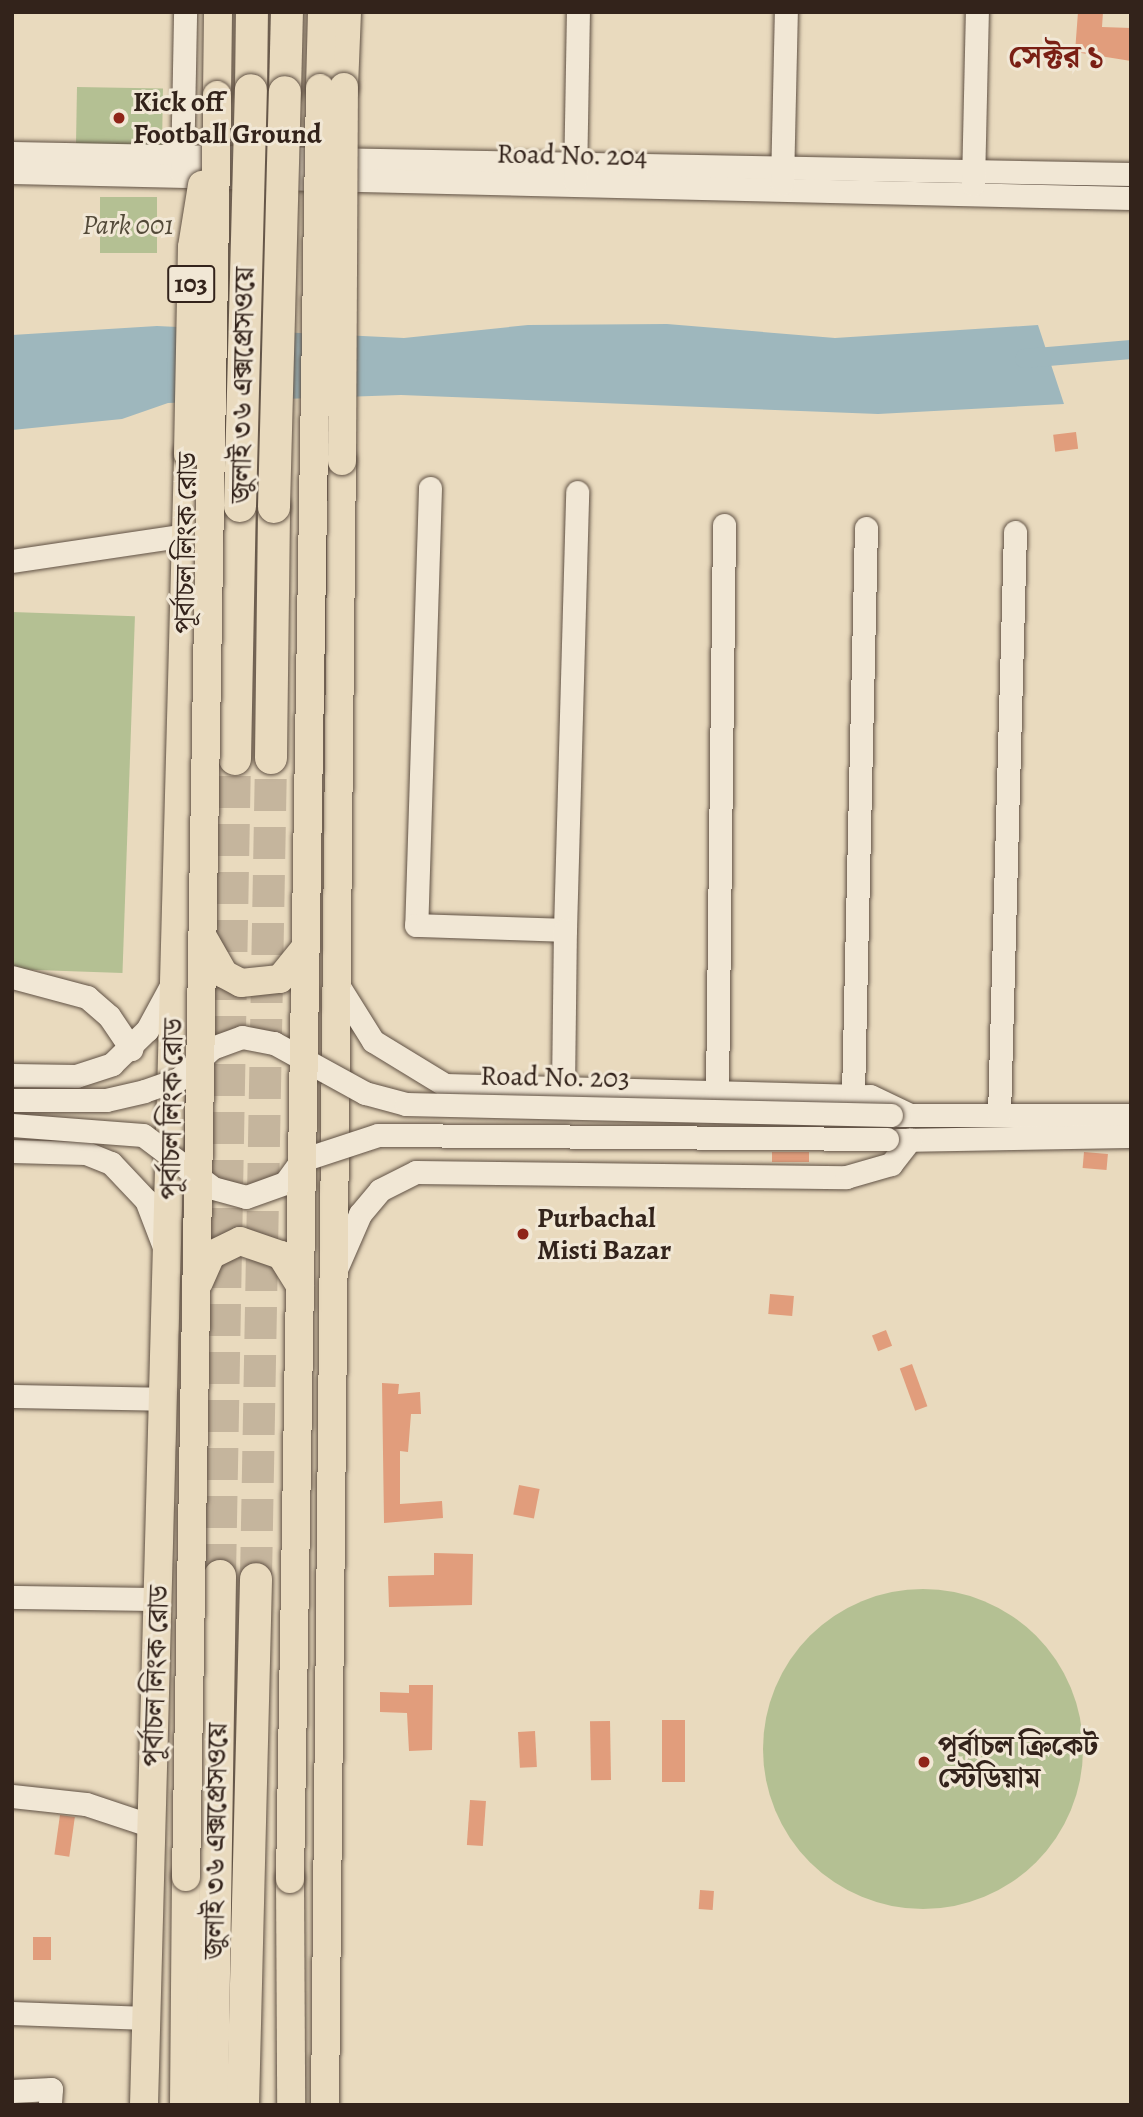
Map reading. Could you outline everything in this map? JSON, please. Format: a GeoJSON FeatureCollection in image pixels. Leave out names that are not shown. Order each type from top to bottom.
{"type":"FeatureCollection","features":[{"type":"Feature","properties":{"kind":"highway","name":"জুলাই ৩৬ এক্সপ্রেসওয়ে"},"geometry":{"type":"LineString","coordinates":[[235,758],[252,12]]}},
{"type":"Feature","properties":{"kind":"highway","name":"জুলাই ৩৬ এক্সপ্রেসওয়ে"},"geometry":{"type":"LineString","coordinates":[[271,758],[274,507],[287,12]]}},
{"type":"Feature","properties":{"kind":"highway","name":"জুলাই ৩৬ এক্সপ্রেসওয়ে"},"geometry":{"type":"LineString","coordinates":[[212,2105],[220,1576]]}},
{"type":"Feature","properties":{"kind":"highway","name":"জুলাই ৩৬ এক্সপ্রেসওয়ে"},"geometry":{"type":"LineString","coordinates":[[243,2105],[256,1579]]}},
{"type":"Feature","properties":{"kind":"main road","name":"পূর্বাচল লিংক রোড"},"geometry":{"type":"LineString","coordinates":[[144,2105],[187,534],[192,247],[217,106],[218,12]]}},
{"type":"Feature","properties":{"kind":"main road"},"geometry":{"type":"LineString","coordinates":[[322,12],[332,87],[342,461],[337,1267],[325,2105]]}},
{"type":"Feature","properties":{"kind":"main road"},"geometry":{"type":"LineString","coordinates":[[291,2105],[290,1879],[306,947],[332,87],[347,12]]}},
{"type":"Feature","properties":{"kind":"main road"},"geometry":{"type":"LineString","coordinates":[[184,2105],[217,106]]}},
{"type":"Feature","properties":{"kind":"main road"},"geometry":{"type":"LineString","coordinates":[[203,937],[224,974],[241,983],[279,979],[306,947]]}},
{"type":"Feature","properties":{"kind":"main road"},"geometry":{"type":"LineString","coordinates":[[197,1288],[212,1255],[240,1241],[281,1255],[300,1287]]}},
{"type":"Feature","properties":{"kind":"street"},"geometry":{"type":"LineString","coordinates":[[182,167],[185,12]]}},
{"type":"Feature","properties":{"kind":"street"},"geometry":{"type":"LineString","coordinates":[[575,175],[578,12]]}},
{"type":"Feature","properties":{"kind":"street"},"geometry":{"type":"LineString","coordinates":[[782,179],[786,12]]}},
{"type":"Feature","properties":{"kind":"street"},"geometry":{"type":"LineString","coordinates":[[973,183],[977,12]]}},
{"type":"Feature","properties":{"kind":"street","name":"Road No. 204"},"geometry":{"type":"LineString","coordinates":[[12,153],[182,167]]}},
{"type":"Feature","properties":{"kind":"street","name":"Road No. 204"},"geometry":{"type":"LineString","coordinates":[[12,172],[182,167],[973,183],[1131,198]]}},
{"type":"Feature","properties":{"kind":"street","name":"Road No. 204"},"geometry":{"type":"LineString","coordinates":[[973,183],[1131,174]]}},
{"type":"Feature","properties":{"kind":"street"},"geometry":{"type":"LineString","coordinates":[[430,488],[416,925],[565,930]]}},
{"type":"Feature","properties":{"kind":"street"},"geometry":{"type":"LineString","coordinates":[[563,1089],[577,492]]}},
{"type":"Feature","properties":{"kind":"street"},"geometry":{"type":"LineString","coordinates":[[717,1092],[724,525]]}},
{"type":"Feature","properties":{"kind":"street"},"geometry":{"type":"LineString","coordinates":[[853,1095],[866,528]]}},
{"type":"Feature","properties":{"kind":"street"},"geometry":{"type":"LineString","coordinates":[[999,1115],[1016,532]]}},
{"type":"Feature","properties":{"kind":"street"},"geometry":{"type":"LineString","coordinates":[[12,561],[187,534]]}},
{"type":"Feature","properties":{"kind":"street"},"geometry":{"type":"LineString","coordinates":[[12,977],[87,997],[109,1016],[131,1049]]}},
{"type":"Feature","properties":{"kind":"street"},"geometry":{"type":"LineString","coordinates":[[12,1074],[96,1072],[131,1049],[163,1006],[175,977]]}},
{"type":"Feature","properties":{"kind":"street","name":"Road No. 203"},"geometry":{"type":"LineString","coordinates":[[338,985],[373,1041],[412,1070],[444,1084],[853,1095],[893,1101],[901,1115]]}},
{"type":"Feature","properties":{"kind":"street","name":"Road No. 203"},"geometry":{"type":"LineString","coordinates":[[12,1100],[106,1100],[179,1079],[225,1040],[243,1037],[274,1043],[304,1063],[406,1104],[901,1115],[1131,1115]]}},
{"type":"Feature","properties":{"kind":"street","name":"Road No. 203"},"geometry":{"type":"LineString","coordinates":[[12,1125],[143,1135],[199,1174],[213,1188],[246,1197],[285,1183],[302,1160],[378,1135],[410,1133],[910,1140],[1131,1136]]}},
{"type":"Feature","properties":{"kind":"street"},"geometry":{"type":"LineString","coordinates":[[337,1267],[360,1214],[380,1190],[416,1172],[846,1177],[891,1164],[910,1140]]}},
{"type":"Feature","properties":{"kind":"street"},"geometry":{"type":"LineString","coordinates":[[12,1151],[86,1153],[111,1163],[146,1200],[168,1263]]}},
{"type":"Feature","properties":{"kind":"street"},"geometry":{"type":"LineString","coordinates":[[12,1396],[163,1399]]}},
{"type":"Feature","properties":{"kind":"street"},"geometry":{"type":"LineString","coordinates":[[12,1597],[158,1599]]}},
{"type":"Feature","properties":{"kind":"street"},"geometry":{"type":"LineString","coordinates":[[12,1796],[86,1804],[152,1826]]}},
{"type":"Feature","properties":{"kind":"street"},"geometry":{"type":"LineString","coordinates":[[12,2013],[146,2018]]}},
{"type":"Feature","properties":{"kind":"street"},"geometry":{"type":"LineString","coordinates":[[12,2091],[51,2089],[50,2105]]}},
{"type":"Feature","properties":{"kind":"green space","name":"Kick off Football Ground"},"geometry":{"type":"Polygon","coordinates":[[[77,87],[163,89],[162,148],[76,147],[77,87]]]}},
{"type":"Feature","properties":{"kind":"green space","name":"Park 001"},"geometry":{"type":"Polygon","coordinates":[[[100,197],[157,197],[157,253],[100,253],[100,197]]]}},
{"type":"Feature","properties":{"kind":"green space"},"geometry":{"type":"Polygon","coordinates":[[[12,612],[135,616],[122,973],[12,969],[12,612]]]}},
{"type":"Feature","properties":{"kind":"green space","name":"পূর্বাচল ক্রিকেট স্টেডিয়াম"},"geometry":{"type":"Polygon","coordinates":[[[923,1589],[954,1592],[984,1601],[1012,1616],[1036,1636],[1056,1660],[1071,1688],[1080,1718],[1083,1749],[1080,1780],[1071,1810],[1056,1838],[1036,1862],[1012,1882],[984,1897],[954,1906],[923,1909],[892,1906],[862,1897],[834,1882],[810,1862],[790,1838],[775,1810],[766,1780],[763,1749],[766,1718],[775,1688],[790,1660],[810,1636],[834,1616],[862,1601],[892,1592],[923,1589]]]}},
{"type":"Feature","properties":{"kind":"water"},"geometry":{"type":"Polygon","coordinates":[[[667,324],[835,338],[1038,325],[1064,404],[878,414],[401,395],[168,403],[122,419],[12,430],[12,335],[157,326],[404,338],[528,325],[667,324]]]}},
{"type":"Feature","properties":{"kind":"building"},"geometry":{"type":"Polygon","coordinates":[[[1078,12],[1103,12],[1102,27],[1131,28],[1131,61],[1075,52],[1078,12]]]}},
{"type":"Feature","properties":{"kind":"building"},"geometry":{"type":"Polygon","coordinates":[[[1076,432],[1078,449],[1055,452],[1053,435],[1076,432]]]}},
{"type":"Feature","properties":{"kind":"building"},"geometry":{"type":"Polygon","coordinates":[[[772,1152],[809,1152],[809,1162],[772,1162],[772,1152]]]}},
{"type":"Feature","properties":{"kind":"building"},"geometry":{"type":"Polygon","coordinates":[[[1084,1152],[1108,1154],[1107,1170],[1083,1168],[1084,1152]]]}},
{"type":"Feature","properties":{"kind":"building"},"geometry":{"type":"Polygon","coordinates":[[[770,1294],[794,1296],[792,1316],[768,1314],[770,1294]]]}},
{"type":"Feature","properties":{"kind":"building"},"geometry":{"type":"Polygon","coordinates":[[[886,1330],[892,1346],[878,1351],[872,1335],[886,1330]]]}},
{"type":"Feature","properties":{"kind":"building"},"geometry":{"type":"Polygon","coordinates":[[[912,1364],[927,1406],[915,1411],[900,1368],[912,1364]]]}},
{"type":"Feature","properties":{"kind":"building"},"geometry":{"type":"Polygon","coordinates":[[[382,1383],[399,1384],[398,1394],[420,1392],[421,1414],[411,1414],[408,1452],[400,1451],[400,1504],[442,1501],[443,1518],[384,1523],[382,1383]]]}},
{"type":"Feature","properties":{"kind":"building"},"geometry":{"type":"Polygon","coordinates":[[[519,1485],[540,1489],[534,1518],[513,1514],[519,1485]]]}},
{"type":"Feature","properties":{"kind":"building"},"geometry":{"type":"Polygon","coordinates":[[[434,1553],[473,1554],[472,1605],[389,1607],[388,1576],[434,1575],[434,1553]]]}},
{"type":"Feature","properties":{"kind":"building"},"geometry":{"type":"Polygon","coordinates":[[[409,1685],[433,1685],[432,1750],[409,1751],[407,1713],[380,1712],[380,1692],[409,1693],[409,1685]]]}},
{"type":"Feature","properties":{"kind":"building"},"geometry":{"type":"Polygon","coordinates":[[[662,1720],[685,1720],[685,1782],[662,1782],[662,1720]]]}},
{"type":"Feature","properties":{"kind":"building"},"geometry":{"type":"Polygon","coordinates":[[[590,1721],[610,1721],[611,1780],[591,1780],[590,1721]]]}},
{"type":"Feature","properties":{"kind":"building"},"geometry":{"type":"Polygon","coordinates":[[[535,1731],[537,1767],[520,1768],[518,1732],[535,1731]]]}},
{"type":"Feature","properties":{"kind":"building"},"geometry":{"type":"Polygon","coordinates":[[[470,1800],[486,1801],[483,1846],[467,1845],[470,1800]]]}},
{"type":"Feature","properties":{"kind":"building"},"geometry":{"type":"Polygon","coordinates":[[[60,1815],[75,1817],[69,1857],[54,1855],[60,1815]]]}},
{"type":"Feature","properties":{"kind":"building"},"geometry":{"type":"Polygon","coordinates":[[[700,1890],[714,1891],[713,1910],[699,1909],[700,1890]]]}},
{"type":"Feature","properties":{"kind":"building"},"geometry":{"type":"Polygon","coordinates":[[[33,1937],[51,1937],[51,1960],[33,1960],[33,1937]]]}},
{"type":"Feature","properties":{"kind":"waterway"},"geometry":{"type":"LineString","coordinates":[[1024,358],[1131,349]]}},
{"type":"Feature","properties":{"kind":"tunnel"},"geometry":{"type":"LineString","coordinates":[[256,1579],[271,758]]}},
{"type":"Feature","properties":{"kind":"tunnel"},"geometry":{"type":"LineString","coordinates":[[220,1576],[235,759]]}},
{"type":"Feature","properties":{"kind":"place","name":"Kick off Football Ground"},"geometry":{"type":"Point","coordinates":[119,118]}},
{"type":"Feature","properties":{"kind":"place","name":"Purbachal Misti Bazar"},"geometry":{"type":"Point","coordinates":[523,1234]}},
{"type":"Feature","properties":{"kind":"place","name":"পূর্বাচল ক্রিকেট স্টেডিয়াম"},"geometry":{"type":"Point","coordinates":[924,1762]}},
{"type":"Feature","properties":{"kind":"district","name":"সেক্টর ১"},"geometry":{"type":"Point","coordinates":[1056,56]}}]}
